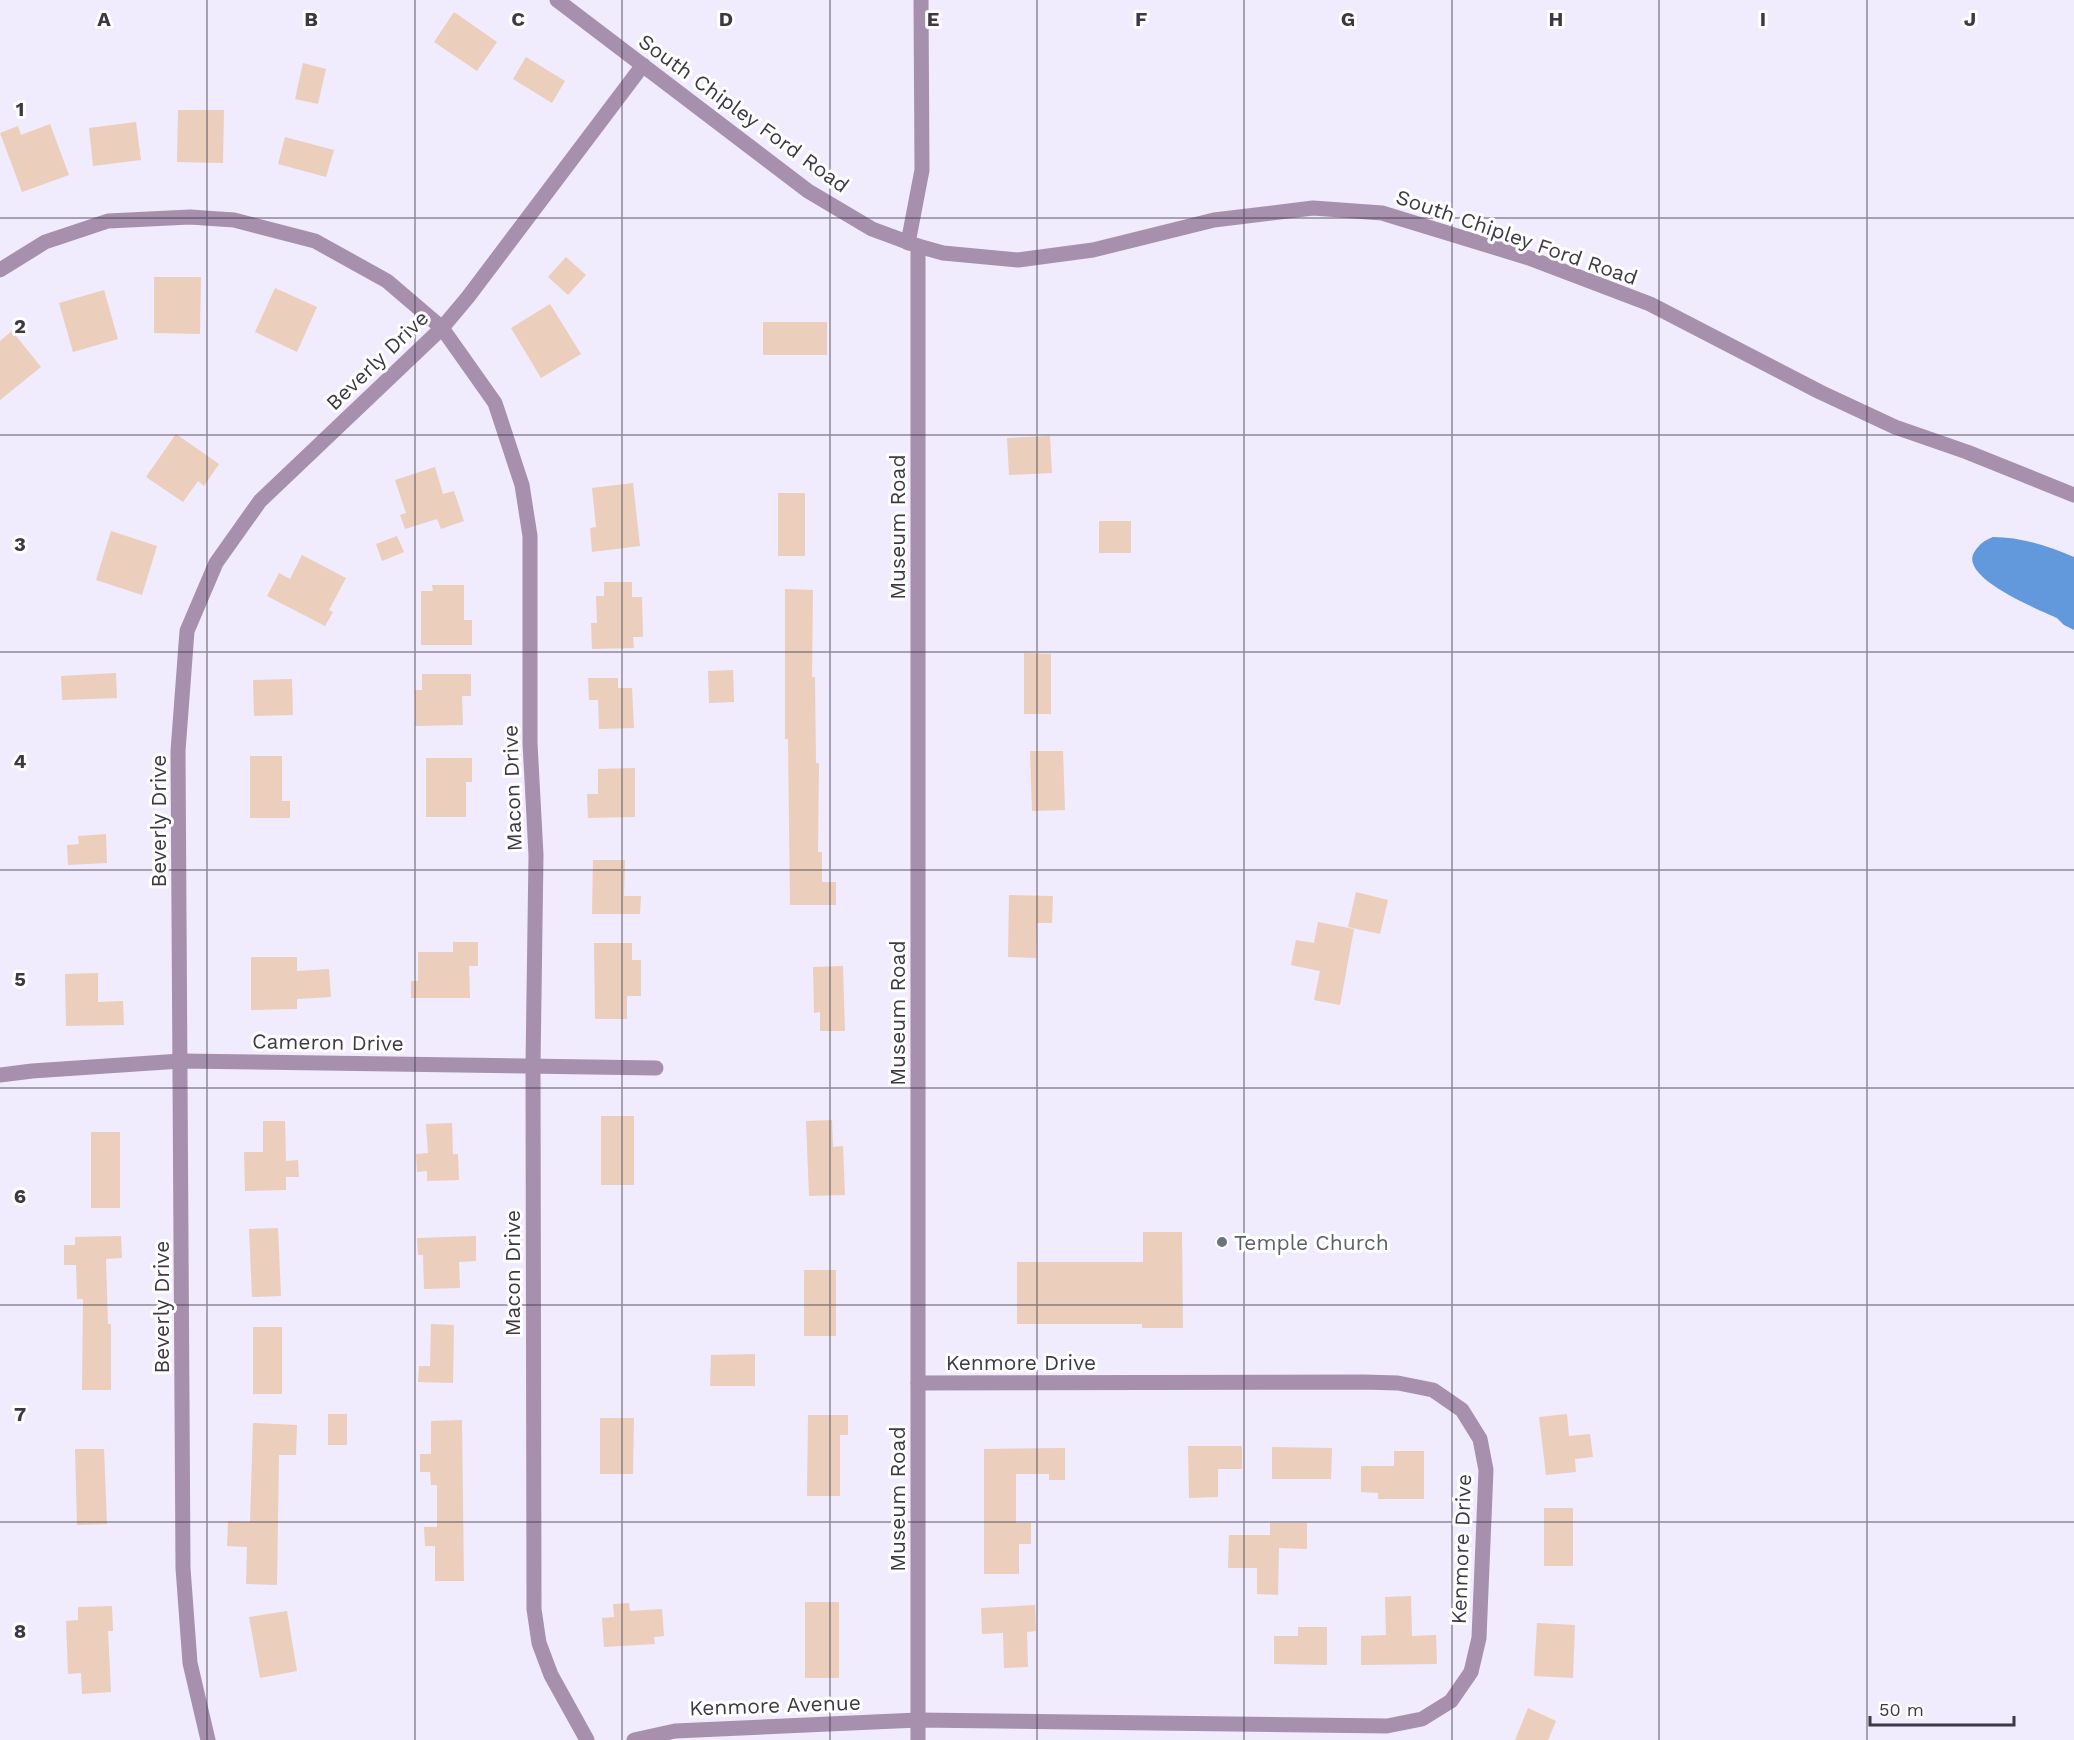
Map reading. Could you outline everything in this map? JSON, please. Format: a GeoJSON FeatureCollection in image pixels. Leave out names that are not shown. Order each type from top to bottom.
{"type":"FeatureCollection","features":[{"type":"Feature","properties":{"kind":"street","name":"South Chipley Ford Road"},"geometry":{"type":"LineString","coordinates":[[557,0],[808,191],[872,229],[913,244],[943,253],[1018,260],[1093,250],[1214,220],[1313,208],[1382,213],[1529,258],[1650,304],[1895,428],[1967,452],[2074,495]]}},
{"type":"Feature","properties":{"kind":"street","name":"Museum Road"},"geometry":{"type":"LineString","coordinates":[[918,1740],[918,286],[913,244],[922,170],[921,0]]}},
{"type":"Feature","properties":{"kind":"street","name":"Beverly Drive"},"geometry":{"type":"LineString","coordinates":[[208,1740],[190,1663],[183,1568],[178,751],[187,631],[216,564],[260,501],[442,328],[468,297],[643,65]]}},
{"type":"Feature","properties":{"kind":"street","name":"Macon Drive"},"geometry":{"type":"LineString","coordinates":[[0,270],[45,242],[108,221],[190,217],[234,220],[315,241],[387,281],[442,328],[495,403],[522,485],[530,536],[530,743],[536,855],[533,1065],[534,1609],[539,1643],[551,1675],[587,1740]]}},
{"type":"Feature","properties":{"kind":"street","name":"Cameron Drive"},"geometry":{"type":"LineString","coordinates":[[0,1075],[181,1061],[656,1068]]}},
{"type":"Feature","properties":{"kind":"street","name":"Kenmore Drive"},"geometry":{"type":"LineString","coordinates":[[918,1383],[1398,1383],[1433,1390],[1462,1410],[1480,1439],[1486,1470],[1479,1638],[1471,1672],[1451,1701],[1422,1719],[1388,1726],[918,1720]]}},
{"type":"Feature","properties":{"kind":"street","name":"Kenmore Avenue"},"geometry":{"type":"LineString","coordinates":[[634,1740],[675,1731],[918,1720]]}},
{"type":"Feature","properties":{"kind":"water"},"geometry":{"type":"Polygon","coordinates":[[[1993,537],[2034,543],[2074,557],[2074,630],[2057,618],[2002,591],[1977,571],[1972,561],[1975,551],[1982,543],[1993,537]]]}},
{"type":"Feature","properties":{"kind":"building"},"geometry":{"type":"Polygon","coordinates":[[[454,12],[497,42],[477,71],[434,42],[454,12]]]}},
{"type":"Feature","properties":{"kind":"building"},"geometry":{"type":"Polygon","coordinates":[[[526,57],[565,81],[552,103],[513,79],[526,57]]]}},
{"type":"Feature","properties":{"kind":"building"},"geometry":{"type":"Polygon","coordinates":[[[303,63],[326,69],[318,104],[295,99],[303,63]]]}},
{"type":"Feature","properties":{"kind":"building"},"geometry":{"type":"Polygon","coordinates":[[[178,110],[224,110],[223,163],[177,162],[178,110]]]}},
{"type":"Feature","properties":{"kind":"building"},"geometry":{"type":"Polygon","coordinates":[[[136,122],[141,160],[93,166],[89,128],[136,122]]]}},
{"type":"Feature","properties":{"kind":"building"},"geometry":{"type":"Polygon","coordinates":[[[50,124],[69,175],[22,192],[0,133],[18,126],[21,135],[50,124]]]}},
{"type":"Feature","properties":{"kind":"building"},"geometry":{"type":"Polygon","coordinates":[[[285,137],[334,150],[326,177],[278,164],[285,137]]]}},
{"type":"Feature","properties":{"kind":"building"},"geometry":{"type":"Polygon","coordinates":[[[566,257],[586,275],[568,295],[548,277],[566,257]]]}},
{"type":"Feature","properties":{"kind":"building"},"geometry":{"type":"Polygon","coordinates":[[[154,277],[201,277],[200,334],[154,333],[154,277]]]}},
{"type":"Feature","properties":{"kind":"building"},"geometry":{"type":"Polygon","coordinates":[[[275,288],[317,307],[297,352],[255,332],[275,288]]]}},
{"type":"Feature","properties":{"kind":"building"},"geometry":{"type":"Polygon","coordinates":[[[104,290],[118,339],[73,352],[59,303],[104,290]]]}},
{"type":"Feature","properties":{"kind":"building"},"geometry":{"type":"Polygon","coordinates":[[[550,304],[581,354],[541,378],[511,328],[550,304]]]}},
{"type":"Feature","properties":{"kind":"building"},"geometry":{"type":"Polygon","coordinates":[[[763,322],[827,322],[827,355],[763,355],[763,322]]]}},
{"type":"Feature","properties":{"kind":"building"},"geometry":{"type":"Polygon","coordinates":[[[12,331],[41,367],[0,400],[0,341],[12,331]]]}},
{"type":"Feature","properties":{"kind":"building"},"geometry":{"type":"Polygon","coordinates":[[[176,434],[219,464],[204,486],[198,481],[183,502],[146,477],[176,434]]]}},
{"type":"Feature","properties":{"kind":"building"},"geometry":{"type":"Polygon","coordinates":[[[1050,436],[1052,473],[1009,475],[1007,438],[1050,436]]]}},
{"type":"Feature","properties":{"kind":"building"},"geometry":{"type":"Polygon","coordinates":[[[435,467],[443,494],[454,491],[464,521],[441,529],[437,519],[405,529],[400,515],[406,513],[395,480],[435,467]]]}},
{"type":"Feature","properties":{"kind":"building"},"geometry":{"type":"Polygon","coordinates":[[[633,483],[640,546],[592,552],[590,528],[596,527],[592,488],[633,483]]]}},
{"type":"Feature","properties":{"kind":"building"},"geometry":{"type":"Polygon","coordinates":[[[778,493],[805,493],[805,556],[778,556],[778,493]]]}},
{"type":"Feature","properties":{"kind":"building"},"geometry":{"type":"Polygon","coordinates":[[[1099,521],[1131,521],[1131,553],[1099,553],[1099,521]]]}},
{"type":"Feature","properties":{"kind":"building"},"geometry":{"type":"Polygon","coordinates":[[[111,531],[157,546],[142,595],[96,580],[111,531]]]}},
{"type":"Feature","properties":{"kind":"building"},"geometry":{"type":"Polygon","coordinates":[[[397,536],[404,552],[382,561],[376,544],[397,536]]]}},
{"type":"Feature","properties":{"kind":"building"},"geometry":{"type":"Polygon","coordinates":[[[302,555],[346,578],[329,610],[333,612],[325,626],[267,596],[279,573],[290,579],[302,555]]]}},
{"type":"Feature","properties":{"kind":"building"},"geometry":{"type":"Polygon","coordinates":[[[604,582],[632,582],[632,597],[642,597],[643,637],[633,637],[634,648],[592,649],[591,623],[597,623],[596,596],[604,596],[604,582]]]}},
{"type":"Feature","properties":{"kind":"building"},"geometry":{"type":"Polygon","coordinates":[[[432,585],[464,585],[464,620],[472,620],[472,645],[421,645],[421,591],[433,591],[432,585]]]}},
{"type":"Feature","properties":{"kind":"building"},"geometry":{"type":"Polygon","coordinates":[[[785,589],[813,590],[812,677],[815,677],[816,763],[819,763],[818,852],[822,852],[822,882],[836,882],[836,905],[790,905],[788,739],[785,739],[785,589]]]}},
{"type":"Feature","properties":{"kind":"building"},"geometry":{"type":"Polygon","coordinates":[[[1024,653],[1051,654],[1051,714],[1024,714],[1024,653]]]}},
{"type":"Feature","properties":{"kind":"building"},"geometry":{"type":"Polygon","coordinates":[[[733,670],[734,702],[709,703],[708,671],[733,670]]]}},
{"type":"Feature","properties":{"kind":"building"},"geometry":{"type":"Polygon","coordinates":[[[116,673],[117,698],[62,700],[61,676],[116,673]]]}},
{"type":"Feature","properties":{"kind":"building"},"geometry":{"type":"Polygon","coordinates":[[[422,674],[471,674],[471,696],[462,696],[463,725],[415,726],[415,690],[422,690],[422,674]]]}},
{"type":"Feature","properties":{"kind":"building"},"geometry":{"type":"Polygon","coordinates":[[[588,678],[618,678],[618,688],[632,688],[634,728],[599,729],[598,700],[589,700],[588,678]]]}},
{"type":"Feature","properties":{"kind":"building"},"geometry":{"type":"Polygon","coordinates":[[[292,679],[293,715],[254,716],[253,680],[292,679]]]}},
{"type":"Feature","properties":{"kind":"building"},"geometry":{"type":"Polygon","coordinates":[[[1030,751],[1063,751],[1065,810],[1032,811],[1030,751]]]}},
{"type":"Feature","properties":{"kind":"building"},"geometry":{"type":"Polygon","coordinates":[[[250,756],[282,756],[282,801],[290,801],[290,818],[250,818],[250,756]]]}},
{"type":"Feature","properties":{"kind":"building"},"geometry":{"type":"Polygon","coordinates":[[[426,758],[472,758],[472,782],[466,782],[466,817],[426,817],[426,758]]]}},
{"type":"Feature","properties":{"kind":"building"},"geometry":{"type":"Polygon","coordinates":[[[635,768],[635,817],[588,818],[587,794],[598,794],[598,769],[635,768]]]}},
{"type":"Feature","properties":{"kind":"building"},"geometry":{"type":"Polygon","coordinates":[[[106,834],[107,863],[68,865],[67,845],[79,844],[78,836],[106,834]]]}},
{"type":"Feature","properties":{"kind":"building"},"geometry":{"type":"Polygon","coordinates":[[[593,860],[625,860],[624,896],[641,896],[640,914],[592,914],[593,860]]]}},
{"type":"Feature","properties":{"kind":"building"},"geometry":{"type":"Polygon","coordinates":[[[1356,892],[1388,900],[1380,934],[1348,927],[1356,892]]]}},
{"type":"Feature","properties":{"kind":"building"},"geometry":{"type":"Polygon","coordinates":[[[1009,895],[1053,896],[1052,923],[1037,923],[1036,958],[1008,957],[1009,895]]]}},
{"type":"Feature","properties":{"kind":"building"},"geometry":{"type":"Polygon","coordinates":[[[1318,922],[1354,929],[1340,1005],[1314,1000],[1320,971],[1291,965],[1296,940],[1314,943],[1318,922]]]}},
{"type":"Feature","properties":{"kind":"building"},"geometry":{"type":"Polygon","coordinates":[[[453,942],[478,942],[478,966],[469,966],[470,998],[411,998],[411,981],[418,981],[418,952],[453,952],[453,942]]]}},
{"type":"Feature","properties":{"kind":"building"},"geometry":{"type":"Polygon","coordinates":[[[594,943],[632,943],[632,960],[641,960],[641,996],[627,996],[627,1019],[595,1019],[594,943]]]}},
{"type":"Feature","properties":{"kind":"building"},"geometry":{"type":"Polygon","coordinates":[[[251,957],[297,957],[297,971],[329,969],[331,997],[297,999],[297,1009],[251,1010],[251,957]]]}},
{"type":"Feature","properties":{"kind":"building"},"geometry":{"type":"Polygon","coordinates":[[[843,966],[845,1031],[820,1031],[820,1012],[814,1013],[813,967],[843,966]]]}},
{"type":"Feature","properties":{"kind":"building"},"geometry":{"type":"Polygon","coordinates":[[[98,973],[98,1002],[123,1001],[124,1025],[66,1026],[65,974],[98,973]]]}},
{"type":"Feature","properties":{"kind":"building"},"geometry":{"type":"Polygon","coordinates":[[[601,1116],[634,1116],[634,1185],[601,1185],[601,1116]]]}},
{"type":"Feature","properties":{"kind":"building"},"geometry":{"type":"Polygon","coordinates":[[[832,1120],[833,1147],[843,1146],[845,1195],[809,1196],[806,1121],[832,1120]]]}},
{"type":"Feature","properties":{"kind":"building"},"geometry":{"type":"Polygon","coordinates":[[[263,1121],[285,1121],[286,1161],[298,1160],[299,1177],[286,1177],[286,1190],[245,1191],[244,1152],[263,1152],[263,1121]]]}},
{"type":"Feature","properties":{"kind":"building"},"geometry":{"type":"Polygon","coordinates":[[[452,1123],[453,1154],[458,1154],[459,1180],[427,1181],[427,1171],[417,1172],[416,1154],[428,1153],[426,1124],[452,1123]]]}},
{"type":"Feature","properties":{"kind":"building"},"geometry":{"type":"Polygon","coordinates":[[[91,1132],[120,1132],[120,1208],[91,1208],[91,1132]]]}},
{"type":"Feature","properties":{"kind":"building"},"geometry":{"type":"Polygon","coordinates":[[[278,1228],[281,1296],[252,1297],[249,1229],[278,1228]]]}},
{"type":"Feature","properties":{"kind":"building"},"geometry":{"type":"Polygon","coordinates":[[[1143,1232],[1182,1232],[1183,1328],[1142,1328],[1142,1324],[1017,1324],[1017,1262],[1143,1262],[1143,1232]]]}},
{"type":"Feature","properties":{"kind":"building"},"geometry":{"type":"Polygon","coordinates":[[[121,1236],[122,1258],[106,1259],[108,1324],[111,1324],[111,1390],[82,1390],[83,1299],[77,1299],[76,1265],[64,1265],[64,1245],[75,1245],[75,1237],[121,1236]]]}},
{"type":"Feature","properties":{"kind":"building"},"geometry":{"type":"Polygon","coordinates":[[[476,1236],[476,1261],[459,1262],[460,1288],[424,1289],[423,1255],[418,1255],[417,1238],[476,1236]]]}},
{"type":"Feature","properties":{"kind":"building"},"geometry":{"type":"Polygon","coordinates":[[[804,1270],[836,1270],[836,1336],[804,1336],[804,1270]]]}},
{"type":"Feature","properties":{"kind":"building"},"geometry":{"type":"Polygon","coordinates":[[[431,1324],[454,1325],[453,1383],[418,1382],[419,1366],[430,1366],[431,1324]]]}},
{"type":"Feature","properties":{"kind":"building"},"geometry":{"type":"Polygon","coordinates":[[[253,1327],[282,1327],[282,1394],[253,1394],[253,1327]]]}},
{"type":"Feature","properties":{"kind":"building"},"geometry":{"type":"Polygon","coordinates":[[[755,1354],[755,1386],[710,1386],[711,1355],[755,1354]]]}},
{"type":"Feature","properties":{"kind":"building"},"geometry":{"type":"Polygon","coordinates":[[[328,1414],[347,1414],[347,1445],[328,1445],[328,1414]]]}},
{"type":"Feature","properties":{"kind":"building"},"geometry":{"type":"Polygon","coordinates":[[[1567,1414],[1569,1436],[1590,1434],[1593,1457],[1575,1459],[1576,1472],[1546,1475],[1539,1417],[1567,1414]]]}},
{"type":"Feature","properties":{"kind":"building"},"geometry":{"type":"Polygon","coordinates":[[[808,1415],[848,1415],[848,1435],[840,1435],[840,1496],[807,1496],[808,1415]]]}},
{"type":"Feature","properties":{"kind":"building"},"geometry":{"type":"Polygon","coordinates":[[[600,1418],[634,1418],[633,1474],[600,1474],[600,1418]]]}},
{"type":"Feature","properties":{"kind":"building"},"geometry":{"type":"Polygon","coordinates":[[[462,1420],[464,1581],[435,1581],[435,1546],[425,1546],[424,1527],[437,1527],[437,1485],[431,1485],[430,1472],[420,1472],[420,1454],[431,1454],[431,1421],[462,1420]]]}},
{"type":"Feature","properties":{"kind":"building"},"geometry":{"type":"Polygon","coordinates":[[[253,1423],[297,1425],[296,1455],[279,1455],[277,1585],[246,1584],[247,1547],[227,1546],[228,1521],[250,1522],[253,1423]]]}},
{"type":"Feature","properties":{"kind":"building"},"geometry":{"type":"Polygon","coordinates":[[[1188,1446],[1242,1446],[1242,1469],[1218,1469],[1218,1497],[1189,1498],[1188,1446]]]}},
{"type":"Feature","properties":{"kind":"building"},"geometry":{"type":"Polygon","coordinates":[[[1272,1447],[1332,1448],[1331,1479],[1272,1479],[1272,1447]]]}},
{"type":"Feature","properties":{"kind":"building"},"geometry":{"type":"Polygon","coordinates":[[[1065,1448],[1065,1480],[1049,1480],[1049,1474],[1016,1474],[1016,1523],[1031,1523],[1031,1544],[1019,1544],[1019,1574],[984,1574],[984,1449],[1065,1448]]]}},
{"type":"Feature","properties":{"kind":"building"},"geometry":{"type":"Polygon","coordinates":[[[75,1449],[104,1449],[107,1524],[77,1525],[75,1449]]]}},
{"type":"Feature","properties":{"kind":"building"},"geometry":{"type":"Polygon","coordinates":[[[1394,1451],[1424,1451],[1424,1499],[1378,1499],[1378,1493],[1361,1492],[1361,1466],[1394,1466],[1394,1451]]]}},
{"type":"Feature","properties":{"kind":"building"},"geometry":{"type":"Polygon","coordinates":[[[1544,1508],[1573,1508],[1573,1566],[1544,1566],[1544,1508]]]}},
{"type":"Feature","properties":{"kind":"building"},"geometry":{"type":"Polygon","coordinates":[[[1270,1523],[1307,1523],[1307,1549],[1279,1548],[1278,1595],[1257,1594],[1257,1568],[1228,1568],[1229,1535],[1270,1535],[1270,1523]]]}},
{"type":"Feature","properties":{"kind":"building"},"geometry":{"type":"Polygon","coordinates":[[[1411,1596],[1412,1636],[1436,1635],[1437,1664],[1361,1665],[1361,1636],[1386,1635],[1385,1597],[1411,1596]]]}},
{"type":"Feature","properties":{"kind":"building"},"geometry":{"type":"Polygon","coordinates":[[[805,1602],[839,1602],[839,1678],[805,1678],[805,1602]]]}},
{"type":"Feature","properties":{"kind":"building"},"geometry":{"type":"Polygon","coordinates":[[[629,1603],[630,1611],[662,1609],[664,1636],[654,1637],[655,1644],[604,1647],[602,1618],[614,1617],[613,1604],[629,1603]]]}},
{"type":"Feature","properties":{"kind":"building"},"geometry":{"type":"Polygon","coordinates":[[[1035,1605],[1036,1631],[1027,1632],[1028,1667],[1004,1668],[1003,1633],[982,1634],[981,1608],[1035,1605]]]}},
{"type":"Feature","properties":{"kind":"building"},"geometry":{"type":"Polygon","coordinates":[[[112,1606],[113,1631],[108,1631],[111,1692],[82,1694],[81,1673],[68,1674],[66,1621],[78,1620],[78,1607],[112,1606]]]}},
{"type":"Feature","properties":{"kind":"building"},"geometry":{"type":"Polygon","coordinates":[[[287,1611],[297,1671],[260,1678],[249,1617],[287,1611]]]}},
{"type":"Feature","properties":{"kind":"building"},"geometry":{"type":"Polygon","coordinates":[[[1537,1623],[1575,1625],[1573,1678],[1534,1676],[1537,1623]]]}},
{"type":"Feature","properties":{"kind":"building"},"geometry":{"type":"Polygon","coordinates":[[[1298,1627],[1327,1627],[1327,1665],[1274,1664],[1274,1636],[1298,1636],[1298,1627]]]}},
{"type":"Feature","properties":{"kind":"building"},"geometry":{"type":"Polygon","coordinates":[[[1528,1708],[1556,1721],[1548,1740],[1515,1740],[1528,1708]]]}},
{"type":"Feature","properties":{"kind":"place","name":"Temple Church"},"geometry":{"type":"Point","coordinates":[1222,1242]}}]}
